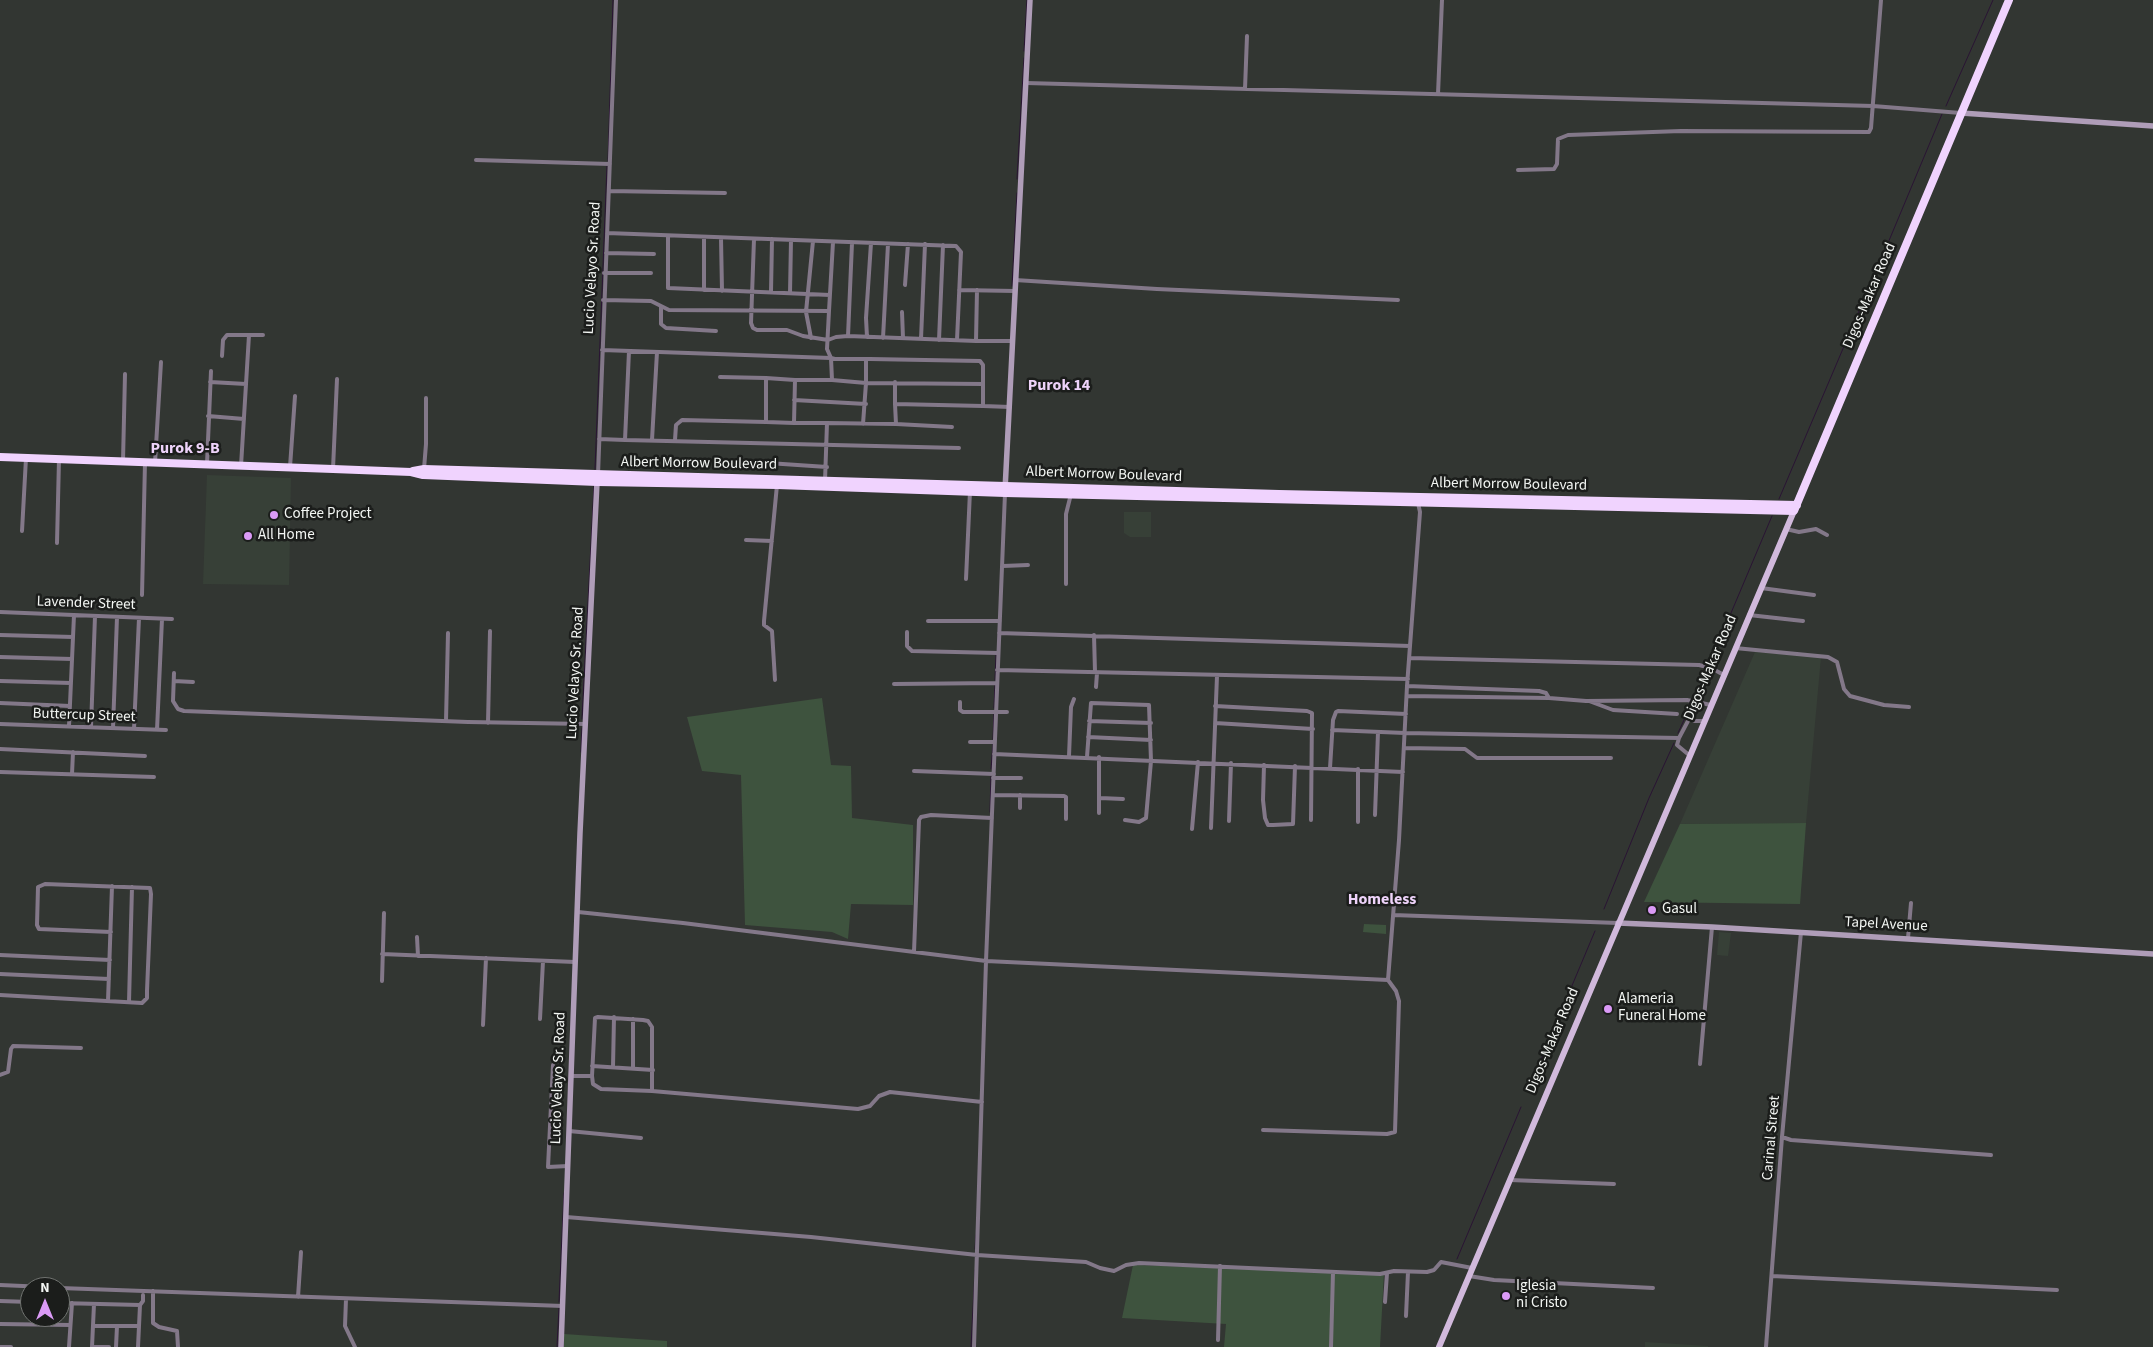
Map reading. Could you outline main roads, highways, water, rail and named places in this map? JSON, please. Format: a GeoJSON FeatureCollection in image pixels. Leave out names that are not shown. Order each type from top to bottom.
{"type":"FeatureCollection","features":[{"type":"Feature","properties":{"kind":"highway","name":"Digos-Makar Road"},"geometry":{"type":"LineString","coordinates":[[1795,508],[2008,0]]}},
{"type":"Feature","properties":{"kind":"highway","name":"Albert Morrow Boulevard"},"geometry":{"type":"LineString","coordinates":[[0,457],[411,472],[424,469],[598,479],[970,492],[1005,489],[1071,494],[1795,508]]}},
{"type":"Feature","properties":{"kind":"highway","name":"Albert Morrow Boulevard"},"geometry":{"type":"LineString","coordinates":[[411,472],[423,476],[825,480],[1005,489],[1417,500]]}},
{"type":"Feature","properties":{"kind":"main road","name":"Digos-Makar Road"},"geometry":{"type":"LineString","coordinates":[[1439,1347],[1795,508]]}},
{"type":"Feature","properties":{"kind":"waterway"},"geometry":{"type":"LineString","coordinates":[[608,161],[613,0]]}},
{"type":"Feature","properties":{"kind":"waterway"},"geometry":{"type":"LineString","coordinates":[[1024,51],[1027,0]]}},
{"type":"Feature","properties":{"kind":"waterway"},"geometry":{"type":"LineString","coordinates":[[1946,106],[1993,0]]}},
{"type":"Feature","properties":{"kind":"waterway"},"geometry":{"type":"LineString","coordinates":[[1017,179],[1024,58]]}},
{"type":"Feature","properties":{"kind":"waterway"},"geometry":{"type":"LineString","coordinates":[[1870,286],[1942,114]]}},
{"type":"Feature","properties":{"kind":"waterway"},"geometry":{"type":"LineString","coordinates":[[595,469],[607,166]]}},
{"type":"Feature","properties":{"kind":"waterway"},"geometry":{"type":"LineString","coordinates":[[1012,286],[1017,193]]}},
{"type":"Feature","properties":{"kind":"waterway"},"geometry":{"type":"LineString","coordinates":[[1779,499],[1865,297]]}},
{"type":"Feature","properties":{"kind":"waterway"},"geometry":{"type":"LineString","coordinates":[[582,719],[594,486]]}},
{"type":"Feature","properties":{"kind":"waterway"},"geometry":{"type":"LineString","coordinates":[[1712,658],[1772,516]]}},
{"type":"Feature","properties":{"kind":"waterway"},"geometry":{"type":"LineString","coordinates":[[995,680],[996,655]]}},
{"type":"Feature","properties":{"kind":"waterway"},"geometry":{"type":"LineString","coordinates":[[1696,695],[1708,670]]}},
{"type":"Feature","properties":{"kind":"waterway"},"geometry":{"type":"LineString","coordinates":[[994,708],[995,685]]}},
{"type":"Feature","properties":{"kind":"waterway"},"geometry":{"type":"LineString","coordinates":[[1678,733],[1691,705]]}},
{"type":"Feature","properties":{"kind":"waterway"},"geometry":{"type":"LineString","coordinates":[[993,739],[994,714]]}},
{"type":"Feature","properties":{"kind":"waterway"},"geometry":{"type":"LineString","coordinates":[[581,752],[582,728]]}},
{"type":"Feature","properties":{"kind":"waterway"},"geometry":{"type":"LineString","coordinates":[[1604,909],[1649,798],[1674,743]]}},
{"type":"Feature","properties":{"kind":"waterway"},"geometry":{"type":"LineString","coordinates":[[991,769],[993,744]]}},
{"type":"Feature","properties":{"kind":"waterway"},"geometry":{"type":"LineString","coordinates":[[990,812],[991,776]]}},
{"type":"Feature","properties":{"kind":"waterway"},"geometry":{"type":"LineString","coordinates":[[1531,1083],[1595,931]]}},
{"type":"Feature","properties":{"kind":"waterway"},"geometry":{"type":"LineString","coordinates":[[1457,1259],[1521,1107]]}},
{"type":"Feature","properties":{"kind":"waterway"},"geometry":{"type":"LineString","coordinates":[[559,1302],[564,1193]]}},
{"type":"Feature","properties":{"kind":"waterway"},"geometry":{"type":"LineString","coordinates":[[975,1249],[976,1235]]}},
{"type":"Feature","properties":{"kind":"waterway"},"geometry":{"type":"LineString","coordinates":[[971,1347],[975,1270]]}},
{"type":"Feature","properties":{"kind":"waterway"},"geometry":{"type":"LineString","coordinates":[[557,1347],[559,1308]]}},
{"type":"Feature","properties":{"kind":"place","name":"Coffee Project"},"geometry":{"type":"Point","coordinates":[274,515]}},
{"type":"Feature","properties":{"kind":"place","name":"All Home"},"geometry":{"type":"Point","coordinates":[248,536]}},
{"type":"Feature","properties":{"kind":"place","name":"Gasul"},"geometry":{"type":"Point","coordinates":[1652,910]}},
{"type":"Feature","properties":{"kind":"place","name":"Alameria Funeral Home"},"geometry":{"type":"Point","coordinates":[1608,1009]}},
{"type":"Feature","properties":{"kind":"place","name":"Iglesia ni Cristo"},"geometry":{"type":"Point","coordinates":[1506,1296]}},
{"type":"Feature","properties":{"kind":"district","name":"Purok 14"},"geometry":{"type":"Point","coordinates":[1059,386]}},
{"type":"Feature","properties":{"kind":"district","name":"Purok 9-B"},"geometry":{"type":"Point","coordinates":[185,449]}},
{"type":"Feature","properties":{"kind":"district","name":"Homeless"},"geometry":{"type":"Point","coordinates":[1382,900]}}]}
